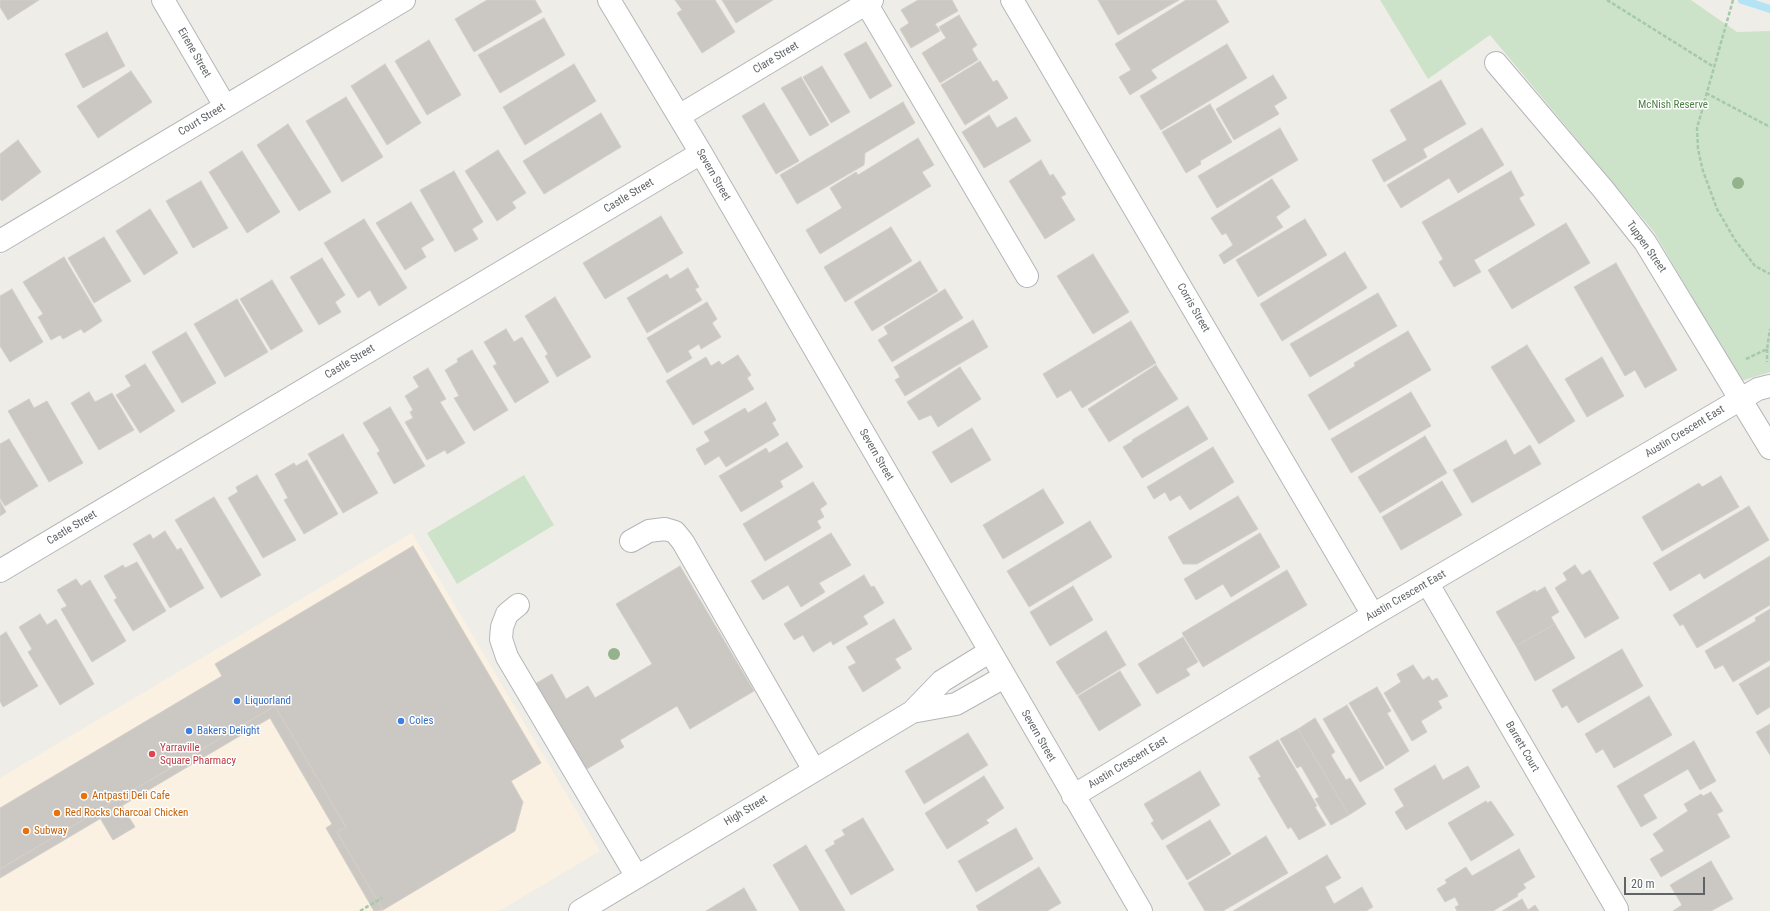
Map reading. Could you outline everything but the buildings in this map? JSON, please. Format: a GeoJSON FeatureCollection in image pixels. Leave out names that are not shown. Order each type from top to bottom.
{"type":"FeatureCollection","features":[{"type":"Feature","properties":{"kind":"street","name":"Eirene Street"},"geometry":{"type":"LineString","coordinates":[[163,0],[225,106]]}},
{"type":"Feature","properties":{"kind":"street","name":"Court Street"},"geometry":{"type":"LineString","coordinates":[[0,241],[404,0]]}},
{"type":"Feature","properties":{"kind":"street","name":"Severn Street"},"geometry":{"type":"LineString","coordinates":[[610,0],[701,153],[1141,911]]}},
{"type":"Feature","properties":{"kind":"street","name":"Corris Street"},"geometry":{"type":"LineString","coordinates":[[1012,0],[1373,615]]}},
{"type":"Feature","properties":{"kind":"street","name":"Clare Street"},"geometry":{"type":"LineString","coordinates":[[679,116],[869,2]]}},
{"type":"Feature","properties":{"kind":"street"},"geometry":{"type":"LineString","coordinates":[[869,2],[1027,276]]}},
{"type":"Feature","properties":{"kind":"street","name":"Tuppen Street"},"geometry":{"type":"LineString","coordinates":[[1496,64],[1603,189],[1645,242],[1770,448]]}},
{"type":"Feature","properties":{"kind":"street","name":"Castle Street"},"geometry":{"type":"LineString","coordinates":[[0,571],[701,153]]}},
{"type":"Feature","properties":{"kind":"street","name":"Austin Crescent East"},"geometry":{"type":"LineString","coordinates":[[1073,796],[1373,615],[1740,399],[1758,389],[1770,386]]}},
{"type":"Feature","properties":{"kind":"street"},"geometry":{"type":"LineString","coordinates":[[631,540],[649,531],[665,529],[675,532],[683,542],[814,770]]}},
{"type":"Feature","properties":{"kind":"street","name":"Barrett Court"},"geometry":{"type":"LineString","coordinates":[[1428,584],[1617,910]]}},
{"type":"Feature","properties":{"kind":"street"},"geometry":{"type":"LineString","coordinates":[[518,605],[507,614],[502,627],[501,638],[507,657],[637,877]]}},
{"type":"Feature","properties":{"kind":"street","name":"High Street"},"geometry":{"type":"LineString","coordinates":[[580,911],[912,712],[942,681],[990,652]]}},
{"type":"Feature","properties":{"kind":"street","name":"High Street"},"geometry":{"type":"LineString","coordinates":[[912,712],[956,704],[1004,677]]}},
{"type":"Feature","properties":{"kind":"path"},"geometry":{"type":"LineString","coordinates":[[1607,0],[1714,67]]}},
{"type":"Feature","properties":{"kind":"path"},"geometry":{"type":"LineString","coordinates":[[1733,0],[1697,128],[1698,149],[1703,171],[1717,209],[1735,240],[1755,266],[1770,274]]}},
{"type":"Feature","properties":{"kind":"path"},"geometry":{"type":"LineString","coordinates":[[1706,93],[1770,127]]}},
{"type":"Feature","properties":{"kind":"path"},"geometry":{"type":"LineString","coordinates":[[1743,361],[1767,349],[1770,329]]}},
{"type":"Feature","properties":{"kind":"path"},"geometry":{"type":"LineString","coordinates":[[360,911],[382,898]]}},
{"type":"Feature","properties":{"kind":"shaded area"},"geometry":{"type":"Polygon","coordinates":[[[412,533],[600,851],[499,911],[0,911],[0,778],[412,533]]]}},
{"type":"Feature","properties":{"kind":"green space","name":"McNish Reserve"},"geometry":{"type":"Polygon","coordinates":[[[1380,0],[1691,0],[1737,32],[1770,31],[1770,372],[1741,381],[1654,232],[1490,35],[1428,79],[1380,0]]]}},
{"type":"Feature","properties":{"kind":"green space"},"geometry":{"type":"Polygon","coordinates":[[[524,475],[554,525],[457,584],[427,533],[524,475]]]}},
{"type":"Feature","properties":{"kind":"waterway"},"geometry":{"type":"LineString","coordinates":[[1742,0],[1770,9]]}},
{"type":"Feature","properties":{"kind":"place","name":"Liquorland"},"geometry":{"type":"Point","coordinates":[237,701]}},
{"type":"Feature","properties":{"kind":"place","name":"Coles"},"geometry":{"type":"Point","coordinates":[401,721]}},
{"type":"Feature","properties":{"kind":"place","name":"Bakers Delight"},"geometry":{"type":"Point","coordinates":[189,731]}},
{"type":"Feature","properties":{"kind":"place","name":"Yarraville Square Pharmacy"},"geometry":{"type":"Point","coordinates":[152,754]}},
{"type":"Feature","properties":{"kind":"place","name":"Antpasti Deli Cafe"},"geometry":{"type":"Point","coordinates":[84,796]}},
{"type":"Feature","properties":{"kind":"place","name":"Red Rocks Charcoal Chicken"},"geometry":{"type":"Point","coordinates":[57,813]}},
{"type":"Feature","properties":{"kind":"place","name":"Subway"},"geometry":{"type":"Point","coordinates":[26,831]}}]}
